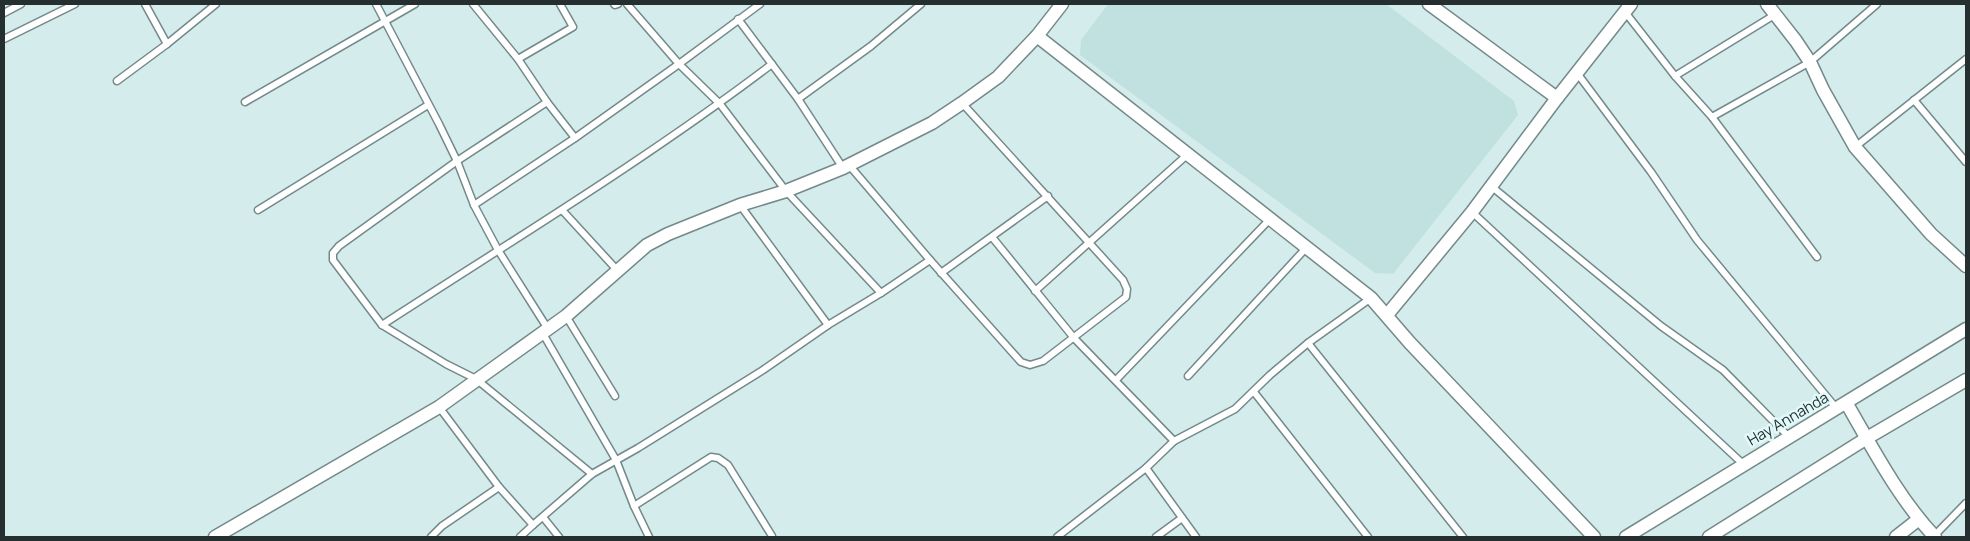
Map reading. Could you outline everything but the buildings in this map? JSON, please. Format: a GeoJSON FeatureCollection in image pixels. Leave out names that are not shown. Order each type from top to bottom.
{"type":"FeatureCollection","features":[{"type":"Feature","properties":{"kind":"street"},"geometry":{"type":"LineString","coordinates":[[216,537],[439,406],[566,316],[647,245],[668,234],[740,205],[786,192],[846,166],[932,123],[998,77],[1038,36],[1062,4]]}},
{"type":"Feature","properties":{"kind":"street"},"geometry":{"type":"LineString","coordinates":[[1430,4],[1557,98]]}},
{"type":"Feature","properties":{"kind":"street"},"geometry":{"type":"LineString","coordinates":[[1767,4],[1810,62],[1823,90],[1855,147],[1931,234],[1966,266]]}},
{"type":"Feature","properties":{"kind":"street"},"geometry":{"type":"LineString","coordinates":[[1387,315],[1472,212],[1557,98],[1628,8]]}},
{"type":"Feature","properties":{"kind":"street"},"geometry":{"type":"LineString","coordinates":[[1038,36],[1371,298],[1416,350],[1594,537]]}},
{"type":"Feature","properties":{"kind":"street","name":"Hay Annahda"},"geometry":{"type":"LineString","coordinates":[[1626,537],[1966,329]]}},
{"type":"Feature","properties":{"kind":"street"},"geometry":{"type":"LineString","coordinates":[[1709,537],[1867,438],[1966,380]]}},
{"type":"Feature","properties":{"kind":"street"},"geometry":{"type":"LineString","coordinates":[[1842,406],[1867,438],[1919,519],[1935,537]]}},
{"type":"Feature","properties":{"kind":"street"},"geometry":{"type":"LineString","coordinates":[[1896,537],[1919,519]]}},
{"type":"Feature","properties":{"kind":"lane"},"geometry":{"type":"LineString","coordinates":[[4,13],[21,4]]}},
{"type":"Feature","properties":{"kind":"lane"},"geometry":{"type":"LineString","coordinates":[[4,38],[75,4]]}},
{"type":"Feature","properties":{"kind":"lane"},"geometry":{"type":"LineString","coordinates":[[145,4],[168,44]]}},
{"type":"Feature","properties":{"kind":"lane"},"geometry":{"type":"LineString","coordinates":[[117,82],[168,44],[216,4]]}},
{"type":"Feature","properties":{"kind":"lane"},"geometry":{"type":"LineString","coordinates":[[376,4],[457,161],[474,205],[616,460],[634,506],[649,537]]}},
{"type":"Feature","properties":{"kind":"lane"},"geometry":{"type":"LineString","coordinates":[[245,102],[414,4]]}},
{"type":"Feature","properties":{"kind":"lane"},"geometry":{"type":"LineString","coordinates":[[473,4],[518,59],[547,102],[575,138]]}},
{"type":"Feature","properties":{"kind":"lane"},"geometry":{"type":"LineString","coordinates":[[518,59],[573,27],[560,4]]}},
{"type":"Feature","properties":{"kind":"lane"},"geometry":{"type":"LineString","coordinates":[[614,4],[615,6],[618,4]]}},
{"type":"Feature","properties":{"kind":"lane"},"geometry":{"type":"LineString","coordinates":[[627,4],[679,64],[720,104],[786,192],[881,293]]}},
{"type":"Feature","properties":{"kind":"lane"},"geometry":{"type":"LineString","coordinates":[[474,205],[575,138],[760,4]]}},
{"type":"Feature","properties":{"kind":"lane"},"geometry":{"type":"LineString","coordinates":[[798,98],[871,46],[921,4]]}},
{"type":"Feature","properties":{"kind":"lane"},"geometry":{"type":"LineString","coordinates":[[1712,117],[1810,62],[1877,4]]}},
{"type":"Feature","properties":{"kind":"lane"},"geometry":{"type":"LineString","coordinates":[[1628,8],[1675,76],[1712,117],[1817,257]]}},
{"type":"Feature","properties":{"kind":"lane"},"geometry":{"type":"LineString","coordinates":[[1675,76],[1776,14]]}},
{"type":"Feature","properties":{"kind":"lane"},"geometry":{"type":"LineString","coordinates":[[738,19],[798,98],[846,166],[1021,362],[1030,365],[1043,361],[1074,338],[1126,297],[1127,289],[1123,280],[962,103]]}},
{"type":"Feature","properties":{"kind":"lane"},"geometry":{"type":"LineString","coordinates":[[1855,147],[1964,61],[1966,69]]}},
{"type":"Feature","properties":{"kind":"lane"},"geometry":{"type":"LineString","coordinates":[[382,325],[562,210],[720,104],[772,64]]}},
{"type":"Feature","properties":{"kind":"lane"},"geometry":{"type":"LineString","coordinates":[[1577,73],[1651,172],[1697,240],[1842,406]]}},
{"type":"Feature","properties":{"kind":"lane"},"geometry":{"type":"LineString","coordinates":[[1914,100],[1966,162]]}},
{"type":"Feature","properties":{"kind":"lane"},"geometry":{"type":"LineString","coordinates":[[547,102],[457,161],[339,246],[333,253],[333,260],[382,325],[446,364],[476,379],[592,474]]}},
{"type":"Feature","properties":{"kind":"lane"},"geometry":{"type":"LineString","coordinates":[[258,210],[428,105]]}},
{"type":"Feature","properties":{"kind":"lane"},"geometry":{"type":"LineString","coordinates":[[1035,291],[1187,155]]}},
{"type":"Feature","properties":{"kind":"lane"},"geometry":{"type":"LineString","coordinates":[[1492,186],[1661,326],[1722,370],[1789,437]]}},
{"type":"Feature","properties":{"kind":"lane"},"geometry":{"type":"LineString","coordinates":[[941,274],[1048,196]]}},
{"type":"Feature","properties":{"kind":"lane"},"geometry":{"type":"LineString","coordinates":[[740,205],[828,324]]}},
{"type":"Feature","properties":{"kind":"lane"},"geometry":{"type":"LineString","coordinates":[[562,210],[617,270]]}},
{"type":"Feature","properties":{"kind":"lane"},"geometry":{"type":"LineString","coordinates":[[1472,212],[1743,464]]}},
{"type":"Feature","properties":{"kind":"lane"},"geometry":{"type":"LineString","coordinates":[[1116,380],[1270,220]]}},
{"type":"Feature","properties":{"kind":"lane"},"geometry":{"type":"LineString","coordinates":[[992,237],[1074,338],[1174,441]]}},
{"type":"Feature","properties":{"kind":"lane"},"geometry":{"type":"LineString","coordinates":[[1188,376],[1307,247]]}},
{"type":"Feature","properties":{"kind":"lane"},"geometry":{"type":"LineString","coordinates":[[520,537],[592,474],[638,448],[763,370],[828,324],[881,293],[930,260]]}},
{"type":"Feature","properties":{"kind":"lane"},"geometry":{"type":"LineString","coordinates":[[1056,537],[1146,468],[1174,441],[1235,409],[1308,343],[1371,298]]}},
{"type":"Feature","properties":{"kind":"lane"},"geometry":{"type":"LineString","coordinates":[[566,316],[615,396]]}},
{"type":"Feature","properties":{"kind":"lane"},"geometry":{"type":"LineString","coordinates":[[1308,343],[1463,537]]}},
{"type":"Feature","properties":{"kind":"lane"},"geometry":{"type":"LineString","coordinates":[[1254,392],[1368,537]]}},
{"type":"Feature","properties":{"kind":"lane"},"geometry":{"type":"LineString","coordinates":[[439,406],[499,487],[533,525]]}},
{"type":"Feature","properties":{"kind":"lane"},"geometry":{"type":"LineString","coordinates":[[634,506],[711,457],[718,458],[728,465],[772,536]]}},
{"type":"Feature","properties":{"kind":"lane"},"geometry":{"type":"LineString","coordinates":[[1146,468],[1196,537]]}},
{"type":"Feature","properties":{"kind":"lane"},"geometry":{"type":"LineString","coordinates":[[430,537],[442,526],[499,487]]}},
{"type":"Feature","properties":{"kind":"lane"},"geometry":{"type":"LineString","coordinates":[[1935,537],[1966,503]]}},
{"type":"Feature","properties":{"kind":"lane"},"geometry":{"type":"LineString","coordinates":[[543,517],[559,537]]}},
{"type":"Feature","properties":{"kind":"lane"},"geometry":{"type":"LineString","coordinates":[[1156,537],[1182,518]]}},
{"type":"Feature","properties":{"kind":"shaded area"},"geometry":{"type":"Polygon","coordinates":[[[1108,4],[1386,4],[1514,101],[1518,115],[1393,274],[1375,273],[1080,55],[1081,40],[1108,4]]]}}]}
